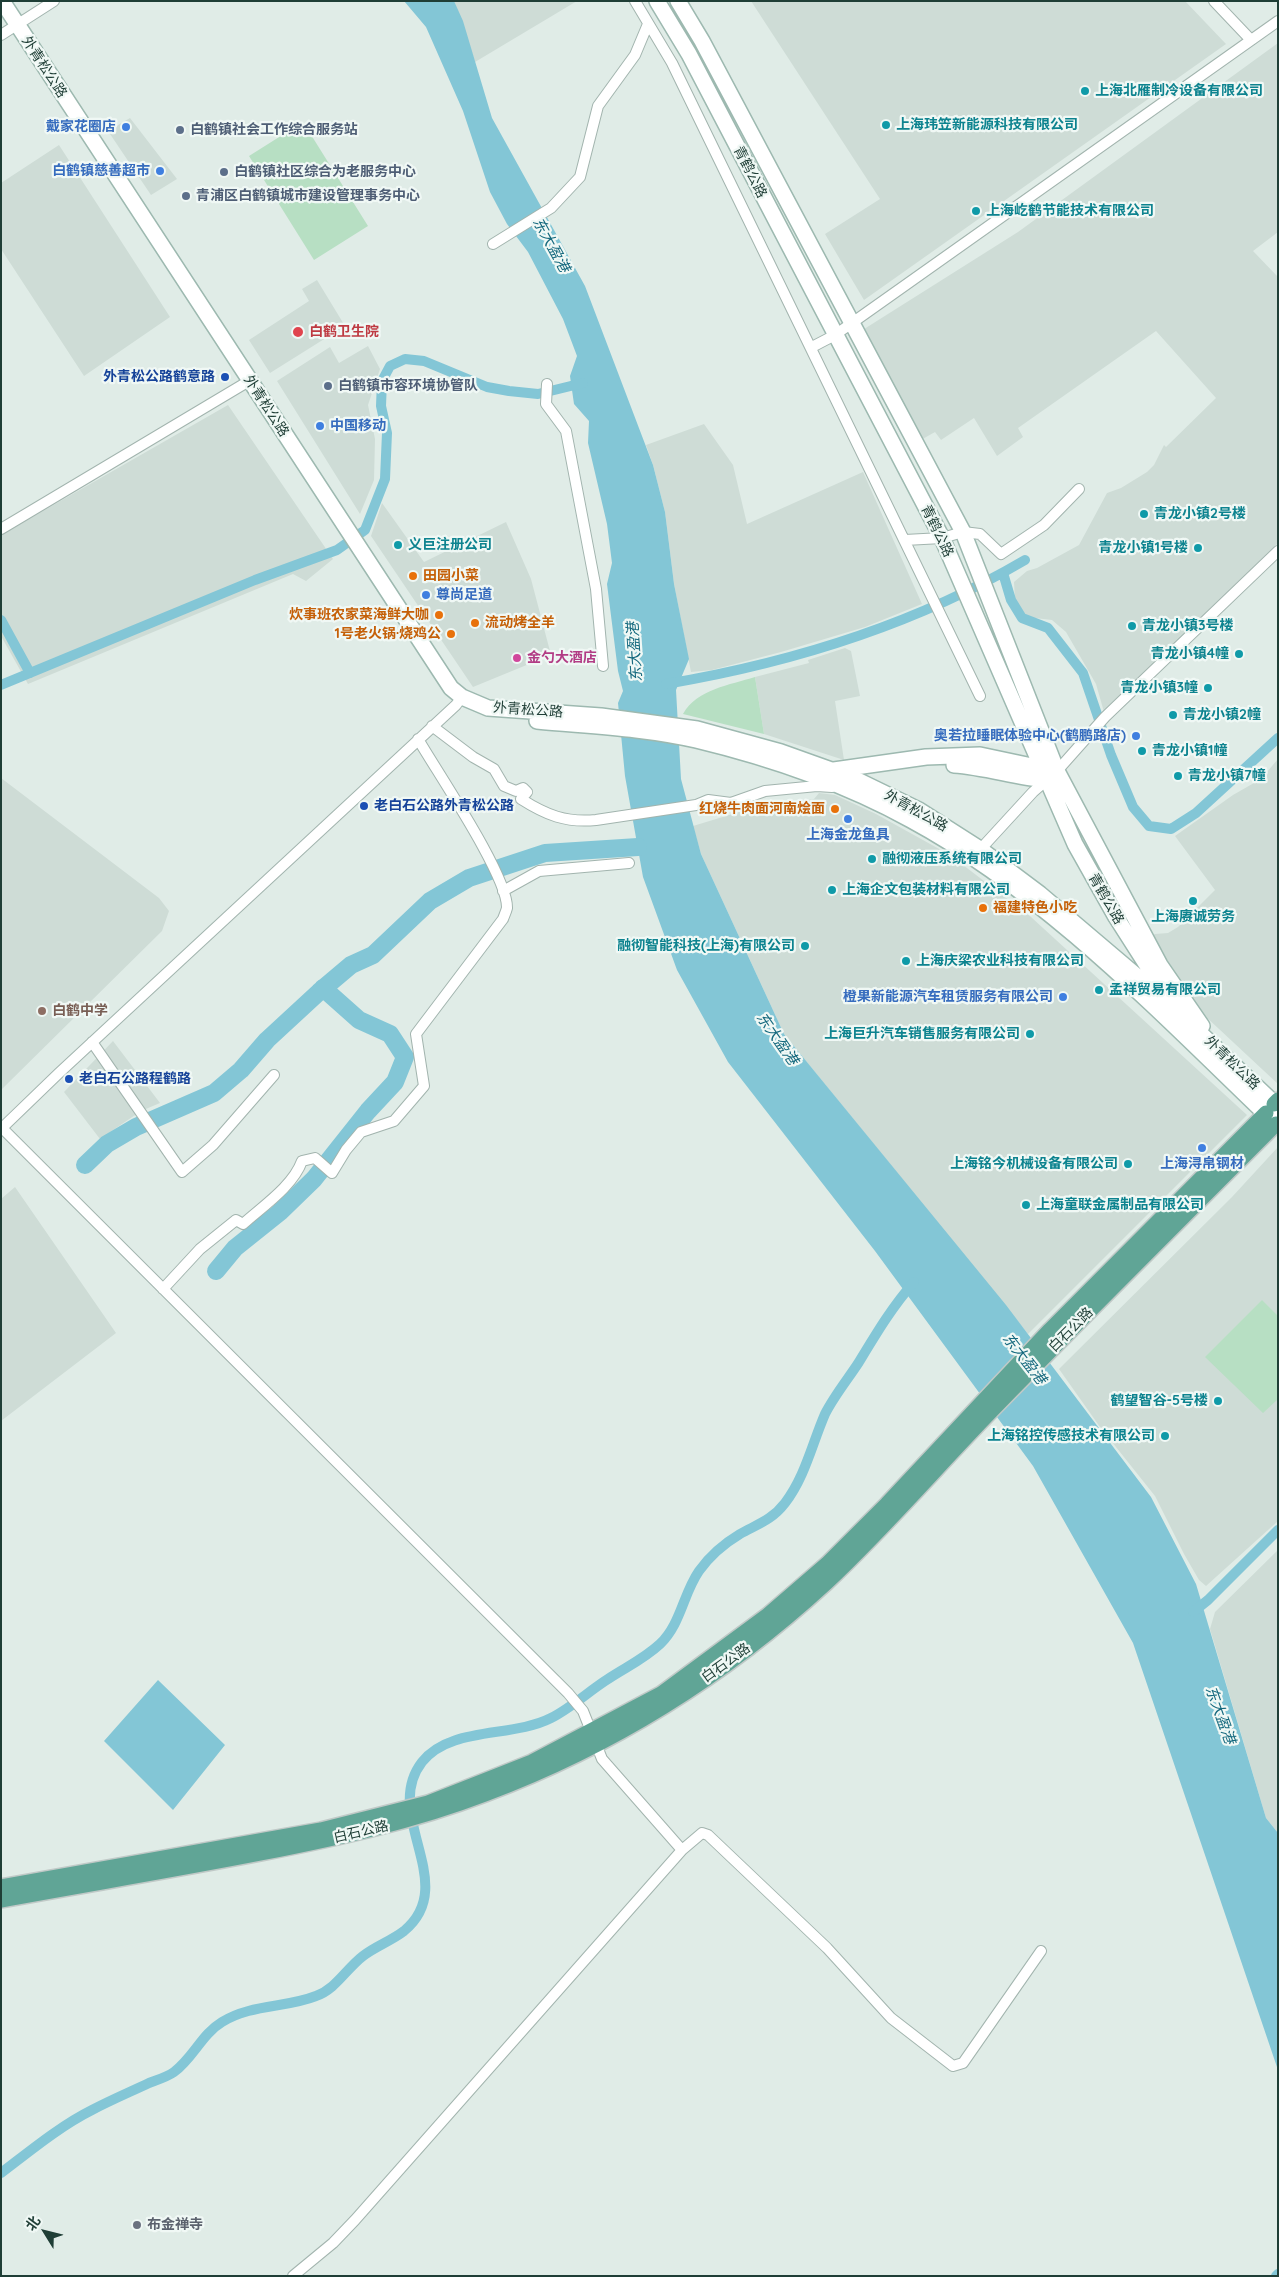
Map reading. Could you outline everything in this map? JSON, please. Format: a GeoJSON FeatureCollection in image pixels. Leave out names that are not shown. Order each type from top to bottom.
{"type":"FeatureCollection","features":[{"type":"Feature","properties":{"kind":"main road","name":"外青松公路"},"geometry":{"type":"LineString","coordinates":[[2,1],[7,27],[245,384],[348,542],[434,682],[459,701],[486,717],[600,721],[695,734],[781,752],[847,782],[919,810],[977,854],[1216,1055]]}},
{"type":"Feature","properties":{"kind":"main road","name":"青鹤公路"},"geometry":{"type":"LineString","coordinates":[[657,1],[689,54],[942,538],[1048,773],[1160,965],[1216,1055]]}},
{"type":"Feature","properties":{"kind":"main road","name":"青鹤公路"},"geometry":{"type":"LineString","coordinates":[[681,6],[702,40],[963,532],[980,578],[994,606],[1048,773],[1075,844],[1150,973],[1178,1012]]}},
{"type":"Feature","properties":{"kind":"main road"},"geometry":{"type":"LineString","coordinates":[[828,774],[926,757],[980,755],[1048,773]]}},
{"type":"Feature","properties":{"kind":"main road"},"geometry":{"type":"LineString","coordinates":[[847,782],[936,764],[984,767],[1026,778],[1048,773]]}},
{"type":"Feature","properties":{"kind":"main road","name":"外青松公路"},"geometry":{"type":"LineString","coordinates":[[977,854],[1047,899],[1178,1012],[1216,1055],[1275,1114]]}},
{"type":"Feature","properties":{"kind":"main road","name":"白石公路"},"geometry":{"type":"LineString","coordinates":[[1,1900],[243,1856],[486,1794],[594,1738],[718,1670],[773,1629],[864,1545],[983,1411],[1054,1336],[1275,1114]]}},
{"type":"Feature","properties":{"kind":"main road","name":"白石公路"},"geometry":{"type":"LineString","coordinates":[[1,1888],[321,1830],[388,1820]]}},
{"type":"Feature","properties":{"kind":"street"},"geometry":{"type":"LineString","coordinates":[[7,27],[54,1]]}},
{"type":"Feature","properties":{"kind":"street"},"geometry":{"type":"LineString","coordinates":[[635,1],[672,63],[812,347],[980,696]]}},
{"type":"Feature","properties":{"kind":"street"},"geometry":{"type":"LineString","coordinates":[[1214,1],[1251,40]]}},
{"type":"Feature","properties":{"kind":"street"},"geometry":{"type":"LineString","coordinates":[[812,347],[835,335],[1278,21]]}},
{"type":"Feature","properties":{"kind":"street"},"geometry":{"type":"LineString","coordinates":[[493,244],[550,208],[580,178],[598,106],[635,56],[648,24]]}},
{"type":"Feature","properties":{"kind":"street"},"geometry":{"type":"LineString","coordinates":[[1,529],[245,384]]}},
{"type":"Feature","properties":{"kind":"street"},"geometry":{"type":"LineString","coordinates":[[548,384],[546,404],[566,431],[596,589],[603,666]]}},
{"type":"Feature","properties":{"kind":"street"},"geometry":{"type":"LineString","coordinates":[[905,540],[942,538],[963,532],[980,534],[1001,554],[1044,526],[1079,489]]}},
{"type":"Feature","properties":{"kind":"street"},"geometry":{"type":"LineString","coordinates":[[977,854],[1048,773],[1278,551]]}},
{"type":"Feature","properties":{"kind":"street"},"geometry":{"type":"LineString","coordinates":[[459,701],[2,1128],[568,1693],[583,1711],[602,1759],[682,1850]]}},
{"type":"Feature","properties":{"kind":"street"},"geometry":{"type":"LineString","coordinates":[[432,726],[473,757],[494,769],[504,786],[516,792],[523,788],[526,790],[527,792],[522,799],[543,813],[560,819],[579,822],[696,805],[708,800],[731,803],[765,791],[847,782]]}},
{"type":"Feature","properties":{"kind":"street"},"geometry":{"type":"LineString","coordinates":[[163,1289],[223,1228],[236,1220],[243,1224],[272,1198],[298,1173],[302,1161],[315,1158],[332,1173],[346,1150],[361,1132],[394,1121],[424,1086],[416,1034],[503,919],[507,908],[501,887],[478,838],[418,739]]}},
{"type":"Feature","properties":{"kind":"street"},"geometry":{"type":"LineString","coordinates":[[501,887],[539,872],[629,862]]}},
{"type":"Feature","properties":{"kind":"street"},"geometry":{"type":"LineString","coordinates":[[92,1042],[144,1114],[182,1172],[206,1151],[274,1075]]}},
{"type":"Feature","properties":{"kind":"street"},"geometry":{"type":"LineString","coordinates":[[293,2276],[333,2243],[355,2220],[682,1850],[702,1834],[708,1835],[827,1948],[891,2018],[948,2064],[958,2065],[963,2063],[1041,1951]]}},
{"type":"Feature","properties":{"kind":"shaded area"},"geometry":{"type":"Polygon","coordinates":[[[454,1],[577,1],[475,62],[454,1]]]}},
{"type":"Feature","properties":{"kind":"shaded area"},"geometry":{"type":"Polygon","coordinates":[[[751,1],[1185,1],[1226,44],[864,300],[825,234],[880,199],[751,1]]]}},
{"type":"Feature","properties":{"kind":"shaded area"},"geometry":{"type":"Polygon","coordinates":[[[1278,43],[1278,232],[1253,251],[1278,277],[1278,543],[1104,712],[1096,684],[1066,632],[1052,620],[1026,617],[1015,601],[1014,582],[1027,571],[1037,568],[1079,545],[1107,493],[1121,488],[1147,472],[1154,465],[1164,445],[1166,447],[1216,398],[1156,331],[1018,428],[1023,437],[997,456],[974,418],[941,440],[935,432],[919,441],[861,331],[1018,232],[1278,43]]]}},
{"type":"Feature","properties":{"kind":"shaded area"},"geometry":{"type":"Polygon","coordinates":[[[130,118],[177,179],[151,195],[108,131],[130,118]]]}},
{"type":"Feature","properties":{"kind":"shaded area"},"geometry":{"type":"Polygon","coordinates":[[[59,145],[170,317],[84,376],[1,249],[1,183],[59,145]]]}},
{"type":"Feature","properties":{"kind":"shaded area","name":"白鹤卫生院"},"geometry":{"type":"Polygon","coordinates":[[[317,280],[345,326],[270,373],[249,340],[309,301],[302,289],[317,280]]]}},
{"type":"Feature","properties":{"kind":"shaded area"},"geometry":{"type":"Polygon","coordinates":[[[368,346],[380,369],[368,405],[375,439],[374,480],[360,514],[277,381],[330,347],[339,363],[368,346]]]}},
{"type":"Feature","properties":{"kind":"shaded area"},"geometry":{"type":"Polygon","coordinates":[[[228,405],[333,559],[306,581],[293,574],[28,684],[1,636],[1,535],[228,405]]]}},
{"type":"Feature","properties":{"kind":"shaded area"},"geometry":{"type":"Polygon","coordinates":[[[704,424],[733,465],[747,524],[863,472],[922,604],[865,627],[781,652],[712,670],[691,672],[674,584],[665,512],[646,445],[704,424]]]}},
{"type":"Feature","properties":{"kind":"shaded area"},"geometry":{"type":"Polygon","coordinates":[[[382,503],[424,562],[506,522],[531,579],[551,655],[473,687],[371,536],[382,503]]]}},
{"type":"Feature","properties":{"kind":"shaded area"},"geometry":{"type":"Polygon","coordinates":[[[845,648],[851,651],[860,696],[835,701],[844,760],[764,734],[755,677],[809,663],[808,660],[845,648]]]}},
{"type":"Feature","properties":{"kind":"shaded area"},"geometry":{"type":"Polygon","coordinates":[[[1278,759],[1278,1084],[1204,1015],[1150,937],[1155,934],[1168,933],[1178,927],[1215,890],[1175,836],[1233,795],[1261,779],[1278,759]]]}},
{"type":"Feature","properties":{"kind":"shaded area","name":"白鹤中学"},"geometry":{"type":"Polygon","coordinates":[[[1,778],[159,898],[169,911],[162,931],[1,1090],[1,778]]]}},
{"type":"Feature","properties":{"kind":"shaded area"},"geometry":{"type":"Polygon","coordinates":[[[819,793],[835,795],[876,814],[950,855],[1031,917],[1247,1115],[1028,1334],[784,1034],[701,854],[693,826],[759,806],[761,809],[814,799],[819,793]]]}},
{"type":"Feature","properties":{"kind":"shaded area"},"geometry":{"type":"Polygon","coordinates":[[[113,1041],[160,1103],[141,1111],[100,1139],[64,1092],[113,1041]]]}},
{"type":"Feature","properties":{"kind":"shaded area"},"geometry":{"type":"Polygon","coordinates":[[[1278,1147],[1278,1521],[1206,1586],[1199,1580],[1184,1554],[1155,1496],[1100,1427],[1059,1369],[1232,1197],[1278,1147]]]}},
{"type":"Feature","properties":{"kind":"shaded area"},"geometry":{"type":"Polygon","coordinates":[[[15,1187],[116,1333],[1,1421],[1,1199],[15,1187]]]}},
{"type":"Feature","properties":{"kind":"shaded area"},"geometry":{"type":"Polygon","coordinates":[[[1278,1550],[1278,1833],[1266,1818],[1210,1629],[1215,1612],[1278,1550]]]}},
{"type":"Feature","properties":{"kind":"green space"},"geometry":{"type":"Polygon","coordinates":[[[303,122],[368,226],[314,260],[249,156],[303,122]]]}},
{"type":"Feature","properties":{"kind":"green space"},"geometry":{"type":"Polygon","coordinates":[[[755,677],[764,734],[683,714],[689,706],[705,693],[755,677]]]}},
{"type":"Feature","properties":{"kind":"green space"},"geometry":{"type":"Polygon","coordinates":[[[1262,1300],[1278,1316],[1278,1399],[1263,1413],[1205,1357],[1262,1300]]]}},
{"type":"Feature","properties":{"kind":"water","name":"东大盈港"},"geometry":{"type":"Polygon","coordinates":[[[404,1],[454,1],[463,21],[492,118],[585,286],[653,465],[665,512],[674,584],[689,659],[676,690],[681,779],[701,854],[784,1034],[1006,1305],[1151,1497],[1196,1584],[1266,1818],[1278,1833],[1278,2070],[1133,1643],[1033,1466],[875,1251],[728,1062],[677,970],[643,877],[625,776],[618,703],[623,691],[618,671],[607,584],[612,563],[607,524],[588,443],[589,421],[574,404],[570,376],[577,356],[563,319],[528,252],[507,224],[490,192],[463,111],[426,27],[404,1]]]}},
{"type":"Feature","properties":{"kind":"water"},"geometry":{"type":"Polygon","coordinates":[[[158,1680],[225,1745],[173,1810],[104,1741],[158,1680]]]}},
{"type":"Feature","properties":{"kind":"waterway"},"geometry":{"type":"LineString","coordinates":[[1,685],[255,580],[337,550],[365,530],[385,479],[387,433],[381,406],[382,381],[390,366],[405,359],[424,361],[487,387],[538,394],[583,383]]}},
{"type":"Feature","properties":{"kind":"waterway"},"geometry":{"type":"LineString","coordinates":[[666,684],[759,665],[851,638],[896,622],[940,603],[983,583],[1025,560]]}},
{"type":"Feature","properties":{"kind":"waterway"},"geometry":{"type":"LineString","coordinates":[[1003,573],[1011,600],[1022,618],[1048,628],[1083,673],[1111,755],[1133,807],[1149,826],[1171,829],[1196,813],[1278,738]]}},
{"type":"Feature","properties":{"kind":"waterway"},"geometry":{"type":"LineString","coordinates":[[1,620],[30,673]]}},
{"type":"Feature","properties":{"kind":"waterway"},"geometry":{"type":"LineString","coordinates":[[85,1165],[107,1144],[136,1127],[214,1093],[241,1070],[267,1040],[351,965],[373,955],[430,901],[469,878],[545,853],[638,847]]}},
{"type":"Feature","properties":{"kind":"waterway"},"geometry":{"type":"LineString","coordinates":[[216,1271],[235,1248],[280,1212],[314,1179],[368,1111],[395,1082],[405,1057],[390,1034],[359,1020],[323,988]]}},
{"type":"Feature","properties":{"kind":"waterway"},"geometry":{"type":"LineString","coordinates":[[1,2173],[45,2139],[80,2116],[174,2072],[187,2060],[209,2033],[222,2022],[245,2012],[293,2003],[323,1993],[335,1984],[363,1956],[404,1931],[419,1912],[425,1892],[424,1871],[413,1826],[410,1804],[412,1783],[422,1762],[434,1751],[448,1743],[482,1734],[535,1724],[551,1718],[641,1659],[660,1644],[673,1627],[699,1571],[718,1551],[734,1538],[770,1518],[785,1503],[798,1482],[829,1407],[891,1311],[914,1282]]}},
{"type":"Feature","properties":{"kind":"waterway"},"geometry":{"type":"LineString","coordinates":[[1193,1612],[1208,1600],[1278,1530]]}},
{"type":"Feature","properties":{"kind":"place","name":"上海北雁制冷设备有限公司"},"geometry":{"type":"Point","coordinates":[1085,91]}},
{"type":"Feature","properties":{"kind":"place","name":"上海玮笠新能源科技有限公司"},"geometry":{"type":"Point","coordinates":[886,125]}},
{"type":"Feature","properties":{"kind":"place","name":"戴家花圈店"},"geometry":{"type":"Point","coordinates":[126,127]}},
{"type":"Feature","properties":{"kind":"place","name":"白鹤镇社会工作综合服务站"},"geometry":{"type":"Point","coordinates":[180,130]}},
{"type":"Feature","properties":{"kind":"place","name":"白鹤镇慈善超市"},"geometry":{"type":"Point","coordinates":[160,171]}},
{"type":"Feature","properties":{"kind":"place","name":"白鹤镇社区综合为老服务中心"},"geometry":{"type":"Point","coordinates":[224,172]}},
{"type":"Feature","properties":{"kind":"place","name":"青浦区白鹤镇城市建设管理事务中心"},"geometry":{"type":"Point","coordinates":[186,196]}},
{"type":"Feature","properties":{"kind":"place","name":"上海屹鹤节能技术有限公司"},"geometry":{"type":"Point","coordinates":[976,211]}},
{"type":"Feature","properties":{"kind":"place","name":"白鹤卫生院"},"geometry":{"type":"Point","coordinates":[298,332]}},
{"type":"Feature","properties":{"kind":"place","name":"外青松公路鹤意路"},"geometry":{"type":"Point","coordinates":[225,377]}},
{"type":"Feature","properties":{"kind":"place","name":"白鹤镇市容环境协管队"},"geometry":{"type":"Point","coordinates":[328,386]}},
{"type":"Feature","properties":{"kind":"place","name":"中国移动"},"geometry":{"type":"Point","coordinates":[320,426]}},
{"type":"Feature","properties":{"kind":"place","name":"青龙小镇2号楼"},"geometry":{"type":"Point","coordinates":[1144,514]}},
{"type":"Feature","properties":{"kind":"place","name":"义巨注册公司"},"geometry":{"type":"Point","coordinates":[398,545]}},
{"type":"Feature","properties":{"kind":"place","name":"青龙小镇1号楼"},"geometry":{"type":"Point","coordinates":[1198,548]}},
{"type":"Feature","properties":{"kind":"place","name":"田园小菜"},"geometry":{"type":"Point","coordinates":[413,576]}},
{"type":"Feature","properties":{"kind":"place","name":"尊尚足道"},"geometry":{"type":"Point","coordinates":[426,595]}},
{"type":"Feature","properties":{"kind":"place","name":"炊事班农家菜海鲜大咖"},"geometry":{"type":"Point","coordinates":[439,615]}},
{"type":"Feature","properties":{"kind":"place","name":"流动烤全羊"},"geometry":{"type":"Point","coordinates":[475,623]}},
{"type":"Feature","properties":{"kind":"place","name":"青龙小镇3号楼"},"geometry":{"type":"Point","coordinates":[1132,626]}},
{"type":"Feature","properties":{"kind":"place","name":"1号老火锅·烧鸡公"},"geometry":{"type":"Point","coordinates":[451,634]}},
{"type":"Feature","properties":{"kind":"place","name":"青龙小镇4幢"},"geometry":{"type":"Point","coordinates":[1239,654]}},
{"type":"Feature","properties":{"kind":"place","name":"金勺大酒店"},"geometry":{"type":"Point","coordinates":[517,658]}},
{"type":"Feature","properties":{"kind":"place","name":"青龙小镇3幢"},"geometry":{"type":"Point","coordinates":[1208,688]}},
{"type":"Feature","properties":{"kind":"place","name":"青龙小镇2幢"},"geometry":{"type":"Point","coordinates":[1173,715]}},
{"type":"Feature","properties":{"kind":"place","name":"奥若拉睡眠体验中心(鹤鹏路店)"},"geometry":{"type":"Point","coordinates":[1136,736]}},
{"type":"Feature","properties":{"kind":"place","name":"青龙小镇1幢"},"geometry":{"type":"Point","coordinates":[1142,751]}},
{"type":"Feature","properties":{"kind":"place","name":"青龙小镇7幢"},"geometry":{"type":"Point","coordinates":[1178,776]}},
{"type":"Feature","properties":{"kind":"place","name":"老白石公路外青松公路"},"geometry":{"type":"Point","coordinates":[364,806]}},
{"type":"Feature","properties":{"kind":"place","name":"红烧牛肉面河南烩面"},"geometry":{"type":"Point","coordinates":[835,809]}},
{"type":"Feature","properties":{"kind":"place","name":"上海金龙鱼具"},"geometry":{"type":"Point","coordinates":[848,819]}},
{"type":"Feature","properties":{"kind":"place","name":"融彻液压系统有限公司"},"geometry":{"type":"Point","coordinates":[872,859]}},
{"type":"Feature","properties":{"kind":"place","name":"上海企文包装材料有限公司"},"geometry":{"type":"Point","coordinates":[832,890]}},
{"type":"Feature","properties":{"kind":"place","name":"上海赓诚劳务"},"geometry":{"type":"Point","coordinates":[1193,901]}},
{"type":"Feature","properties":{"kind":"place","name":"福建特色小吃"},"geometry":{"type":"Point","coordinates":[983,908]}},
{"type":"Feature","properties":{"kind":"place","name":"融彻智能科技(上海)有限公司"},"geometry":{"type":"Point","coordinates":[805,946]}},
{"type":"Feature","properties":{"kind":"place","name":"上海庆梁农业科技有限公司"},"geometry":{"type":"Point","coordinates":[906,961]}},
{"type":"Feature","properties":{"kind":"place","name":"孟祥贸易有限公司"},"geometry":{"type":"Point","coordinates":[1099,990]}},
{"type":"Feature","properties":{"kind":"place","name":"橙果新能源汽车租赁服务有限公司"},"geometry":{"type":"Point","coordinates":[1063,997]}},
{"type":"Feature","properties":{"kind":"place","name":"白鹤中学"},"geometry":{"type":"Point","coordinates":[42,1011]}},
{"type":"Feature","properties":{"kind":"place","name":"上海巨升汽车销售服务有限公司"},"geometry":{"type":"Point","coordinates":[1030,1034]}},
{"type":"Feature","properties":{"kind":"place","name":"老白石公路程鹤路"},"geometry":{"type":"Point","coordinates":[69,1079]}},
{"type":"Feature","properties":{"kind":"place","name":"上海浔帛钢材"},"geometry":{"type":"Point","coordinates":[1202,1148]}},
{"type":"Feature","properties":{"kind":"place","name":"上海铭今机械设备有限公司"},"geometry":{"type":"Point","coordinates":[1128,1164]}},
{"type":"Feature","properties":{"kind":"place","name":"上海童联金属制品有限公司"},"geometry":{"type":"Point","coordinates":[1026,1205]}},
{"type":"Feature","properties":{"kind":"place","name":"鹤望智谷-5号楼"},"geometry":{"type":"Point","coordinates":[1218,1401]}},
{"type":"Feature","properties":{"kind":"place","name":"上海铭控传感技术有限公司"},"geometry":{"type":"Point","coordinates":[1165,1436]}},
{"type":"Feature","properties":{"kind":"place","name":"布金禅寺"},"geometry":{"type":"Point","coordinates":[137,2225]}}]}
